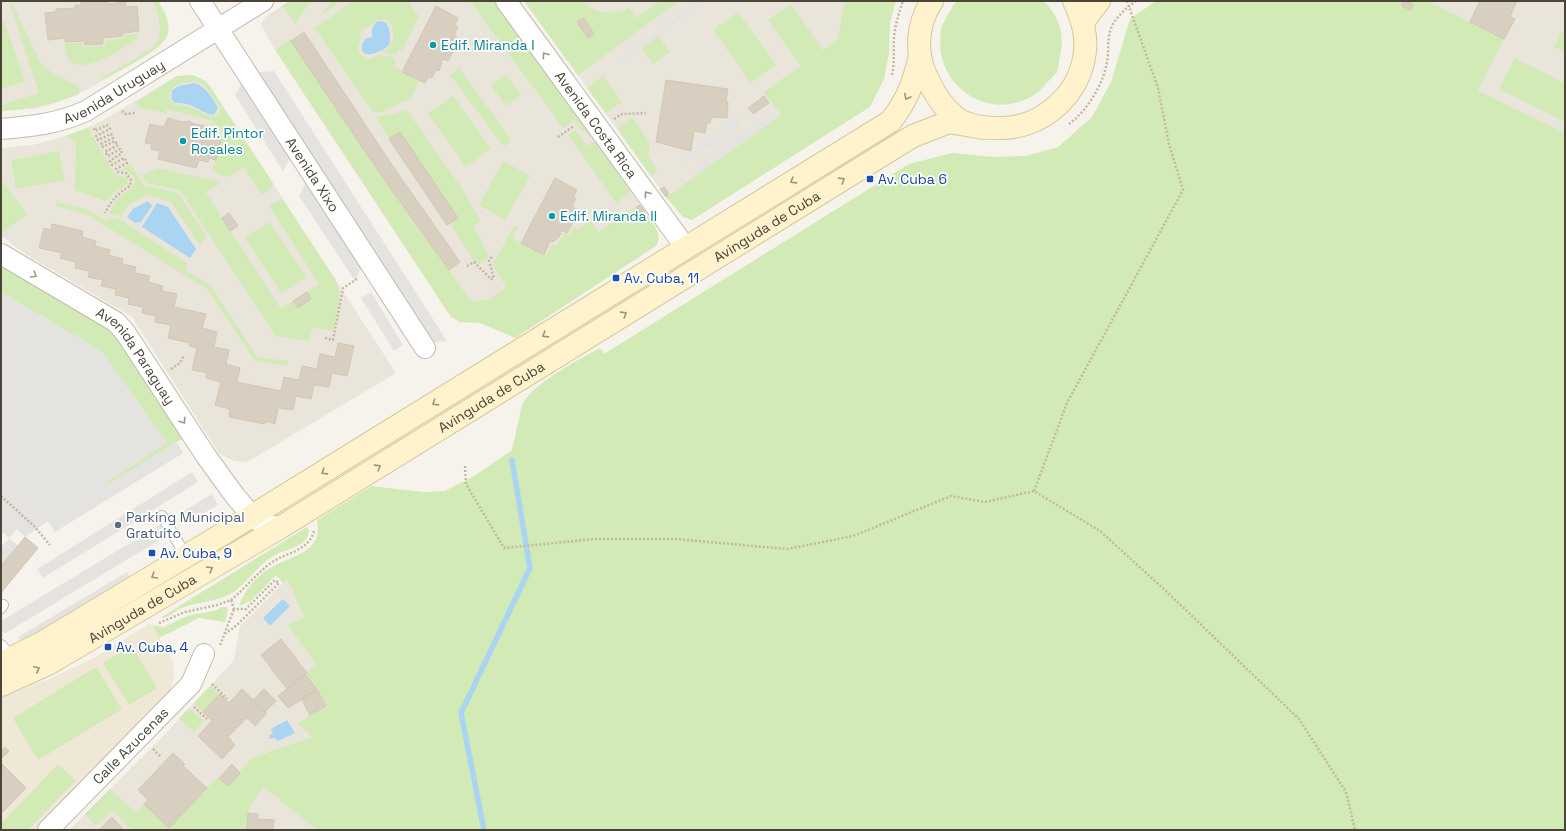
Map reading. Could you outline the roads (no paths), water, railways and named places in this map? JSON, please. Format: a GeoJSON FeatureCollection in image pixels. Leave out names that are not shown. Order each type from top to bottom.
{"type":"FeatureCollection","features":[{"type":"Feature","properties":{"kind":"main road"},"geometry":{"type":"LineString","coordinates":[[932,1],[925,11],[919,36],[920,60],[929,82],[943,105],[959,120],[983,128],[1012,128],[1039,120],[1062,102],[1078,78],[1085,50],[1083,22],[1074,1]]}},
{"type":"Feature","properties":{"kind":"main road"},"geometry":{"type":"LineString","coordinates":[[1083,22],[1099,1]]}},
{"type":"Feature","properties":{"kind":"main road","name":"Avinguda de Cuba"},"geometry":{"type":"LineString","coordinates":[[5,655],[42,643],[252,516],[891,121],[902,106],[912,87],[920,60]]}},
{"type":"Feature","properties":{"kind":"main road","name":"Avinguda de Cuba"},"geometry":{"type":"LineString","coordinates":[[1,685],[48,664],[282,527],[913,136],[949,122],[983,128]]}},
{"type":"Feature","properties":{"kind":"street","name":"Avenida Xixo"},"geometry":{"type":"LineString","coordinates":[[200,1],[425,348]]}},
{"type":"Feature","properties":{"kind":"street","name":"Avenida Uruguay"},"geometry":{"type":"LineString","coordinates":[[1,128],[44,125],[65,120],[93,107],[263,1]]}},
{"type":"Feature","properties":{"kind":"street","name":"Avenida Costa Rica"},"geometry":{"type":"LineString","coordinates":[[506,1],[686,248]]}},
{"type":"Feature","properties":{"kind":"street","name":"Avenida Paraguay"},"geometry":{"type":"LineString","coordinates":[[1,254],[116,322],[125,332],[206,456],[235,496],[252,516]]}},
{"type":"Feature","properties":{"kind":"street"},"geometry":{"type":"LineString","coordinates":[[221,535],[232,522],[235,512],[235,496]]}},
{"type":"Feature","properties":{"kind":"street"},"geometry":{"type":"LineString","coordinates":[[252,516],[264,525],[282,527]]}},
{"type":"Feature","properties":{"kind":"street","name":"Calle Azucenas"},"geometry":{"type":"LineString","coordinates":[[48,830],[191,684],[212,650]]}},
{"type":"Feature","properties":{"kind":"lane"},"geometry":{"type":"LineString","coordinates":[[162,516],[186,556]]}},
{"type":"Feature","properties":{"kind":"water"},"geometry":{"type":"Polygon","coordinates":[[[376,22],[385,22],[388,27],[390,36],[389,45],[377,53],[364,53],[362,44],[365,39],[372,37],[372,29],[376,22]]]}},
{"type":"Feature","properties":{"kind":"water"},"geometry":{"type":"Polygon","coordinates":[[[194,83],[206,90],[214,101],[218,108],[214,115],[187,104],[175,103],[171,98],[172,90],[179,86],[194,83]]]}},
{"type":"Feature","properties":{"kind":"water"},"geometry":{"type":"Polygon","coordinates":[[[148,201],[152,206],[141,222],[135,223],[127,217],[133,209],[148,201]]]}},
{"type":"Feature","properties":{"kind":"water"},"geometry":{"type":"Polygon","coordinates":[[[157,203],[168,207],[196,249],[190,258],[142,227],[157,203]]]}},
{"type":"Feature","properties":{"kind":"water"},"geometry":{"type":"Polygon","coordinates":[[[283,599],[290,606],[270,626],[263,618],[283,599]]]}},
{"type":"Feature","properties":{"kind":"water"},"geometry":{"type":"Polygon","coordinates":[[[287,720],[295,733],[278,741],[275,738],[269,739],[270,735],[273,733],[271,729],[287,720]]]}},
{"type":"Feature","properties":{"kind":"waterway"},"geometry":{"type":"LineString","coordinates":[[484,830],[461,713],[530,568],[512,460]]}},
{"type":"Feature","properties":{"kind":"place","name":"Edif. Miranda I"},"geometry":{"type":"Point","coordinates":[433,45]}},
{"type":"Feature","properties":{"kind":"place","name":"Edif. Pintor Rosales"},"geometry":{"type":"Point","coordinates":[183,141]}},
{"type":"Feature","properties":{"kind":"place","name":"Av. Cuba 6"},"geometry":{"type":"Point","coordinates":[870,179]}},
{"type":"Feature","properties":{"kind":"place","name":"Edif. Miranda II"},"geometry":{"type":"Point","coordinates":[552,216]}},
{"type":"Feature","properties":{"kind":"place","name":"Av. Cuba, 11"},"geometry":{"type":"Point","coordinates":[616,278]}},
{"type":"Feature","properties":{"kind":"place","name":"Parking Municipal Gratuito"},"geometry":{"type":"Point","coordinates":[118,525]}},
{"type":"Feature","properties":{"kind":"place","name":"Av. Cuba, 9"},"geometry":{"type":"Point","coordinates":[152,553]}},
{"type":"Feature","properties":{"kind":"place","name":"Av. Cuba, 4"},"geometry":{"type":"Point","coordinates":[108,647]}}]}
